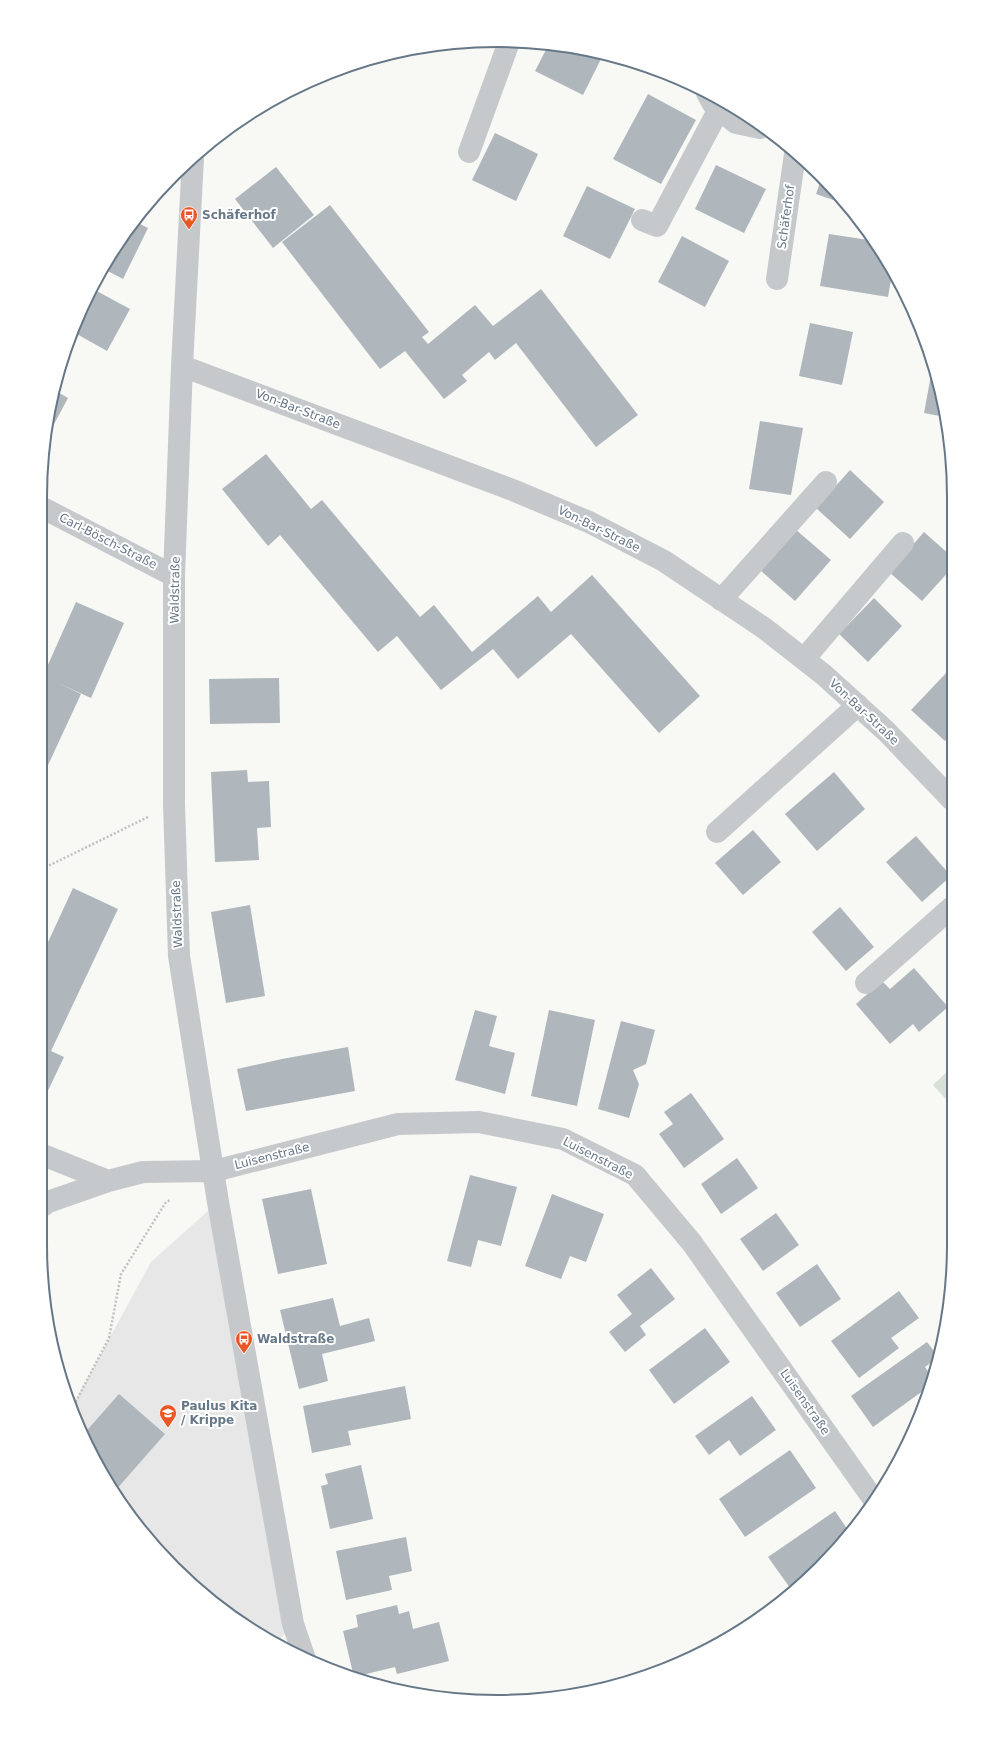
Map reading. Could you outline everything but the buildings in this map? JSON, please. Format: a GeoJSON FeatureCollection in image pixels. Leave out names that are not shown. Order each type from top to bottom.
{"type":"FeatureCollection","features":[{"type":"Feature","properties":{"kind":"street"},"geometry":{"type":"LineString","coordinates":[[469,152],[507,47]]}},
{"type":"Feature","properties":{"kind":"street"},"geometry":{"type":"LineString","coordinates":[[642,220],[657,226],[713,102]]}},
{"type":"Feature","properties":{"kind":"street"},"geometry":{"type":"LineString","coordinates":[[718,105],[736,123],[752,126]]}},
{"type":"Feature","properties":{"kind":"street","name":"Schäferhof"},"geometry":{"type":"LineString","coordinates":[[777,279],[794,159]]}},
{"type":"Feature","properties":{"kind":"street","name":"Waldstraße"},"geometry":{"type":"LineString","coordinates":[[193,166],[182,366],[174,576],[174,804],[179,956],[244,1354],[293,1624],[302,1651]]}},
{"type":"Feature","properties":{"kind":"street","name":"Von-Bar-Straße"},"geometry":{"type":"LineString","coordinates":[[182,366],[515,491],[589,522],[664,561],[764,628],[804,659],[887,732],[947,794]]}},
{"type":"Feature","properties":{"kind":"street"},"geometry":{"type":"LineString","coordinates":[[721,600],[826,482]]}},
{"type":"Feature","properties":{"kind":"street","name":"Carl-Bösch-Straße"},"geometry":{"type":"LineString","coordinates":[[47,510],[174,576]]}},
{"type":"Feature","properties":{"kind":"street"},"geometry":{"type":"LineString","coordinates":[[804,659],[903,543]]}},
{"type":"Feature","properties":{"kind":"street"},"geometry":{"type":"LineString","coordinates":[[717,832],[858,705]]}},
{"type":"Feature","properties":{"kind":"street"},"geometry":{"type":"LineString","coordinates":[[866,983],[947,911]]}},
{"type":"Feature","properties":{"kind":"street","name":"Luisenstraße"},"geometry":{"type":"LineString","coordinates":[[47,1202],[108,1181],[143,1172],[214,1170],[398,1124],[479,1122],[563,1139],[635,1175],[692,1242],[871,1495]]}},
{"type":"Feature","properties":{"kind":"street"},"geometry":{"type":"LineString","coordinates":[[47,1157],[108,1181]]}},
{"type":"Feature","properties":{"kind":"path"},"geometry":{"type":"LineString","coordinates":[[47,867],[174,804]]}},
{"type":"Feature","properties":{"kind":"path"},"geometry":{"type":"LineString","coordinates":[[76,1403],[108,1338],[121,1274],[166,1202],[173,1199]]}},
{"type":"Feature","properties":{"kind":"shaded area"},"geometry":{"type":"Polygon","coordinates":[[[947,1072],[947,1100],[933,1085],[947,1072]]]}},
{"type":"Feature","properties":{"kind":"shaded area","name":"Paulus Kita / Krippe"},"geometry":{"type":"Polygon","coordinates":[[[218,1202],[293,1624],[280,1639],[223,1602],[200,1583],[159,1542],[140,1519],[107,1470],[93,1444],[75,1401],[151,1262],[218,1202]]]}},
{"type":"Feature","properties":{"kind":"place","name":"Schäferhof"},"geometry":{"type":"Point","coordinates":[189,230]}},
{"type":"Feature","properties":{"kind":"place","name":"Waldstraße"},"geometry":{"type":"Point","coordinates":[244,1354]}},
{"type":"Feature","properties":{"kind":"place","name":"Paulus Kita / Krippe"},"geometry":{"type":"Point","coordinates":[168,1428]}}]}
